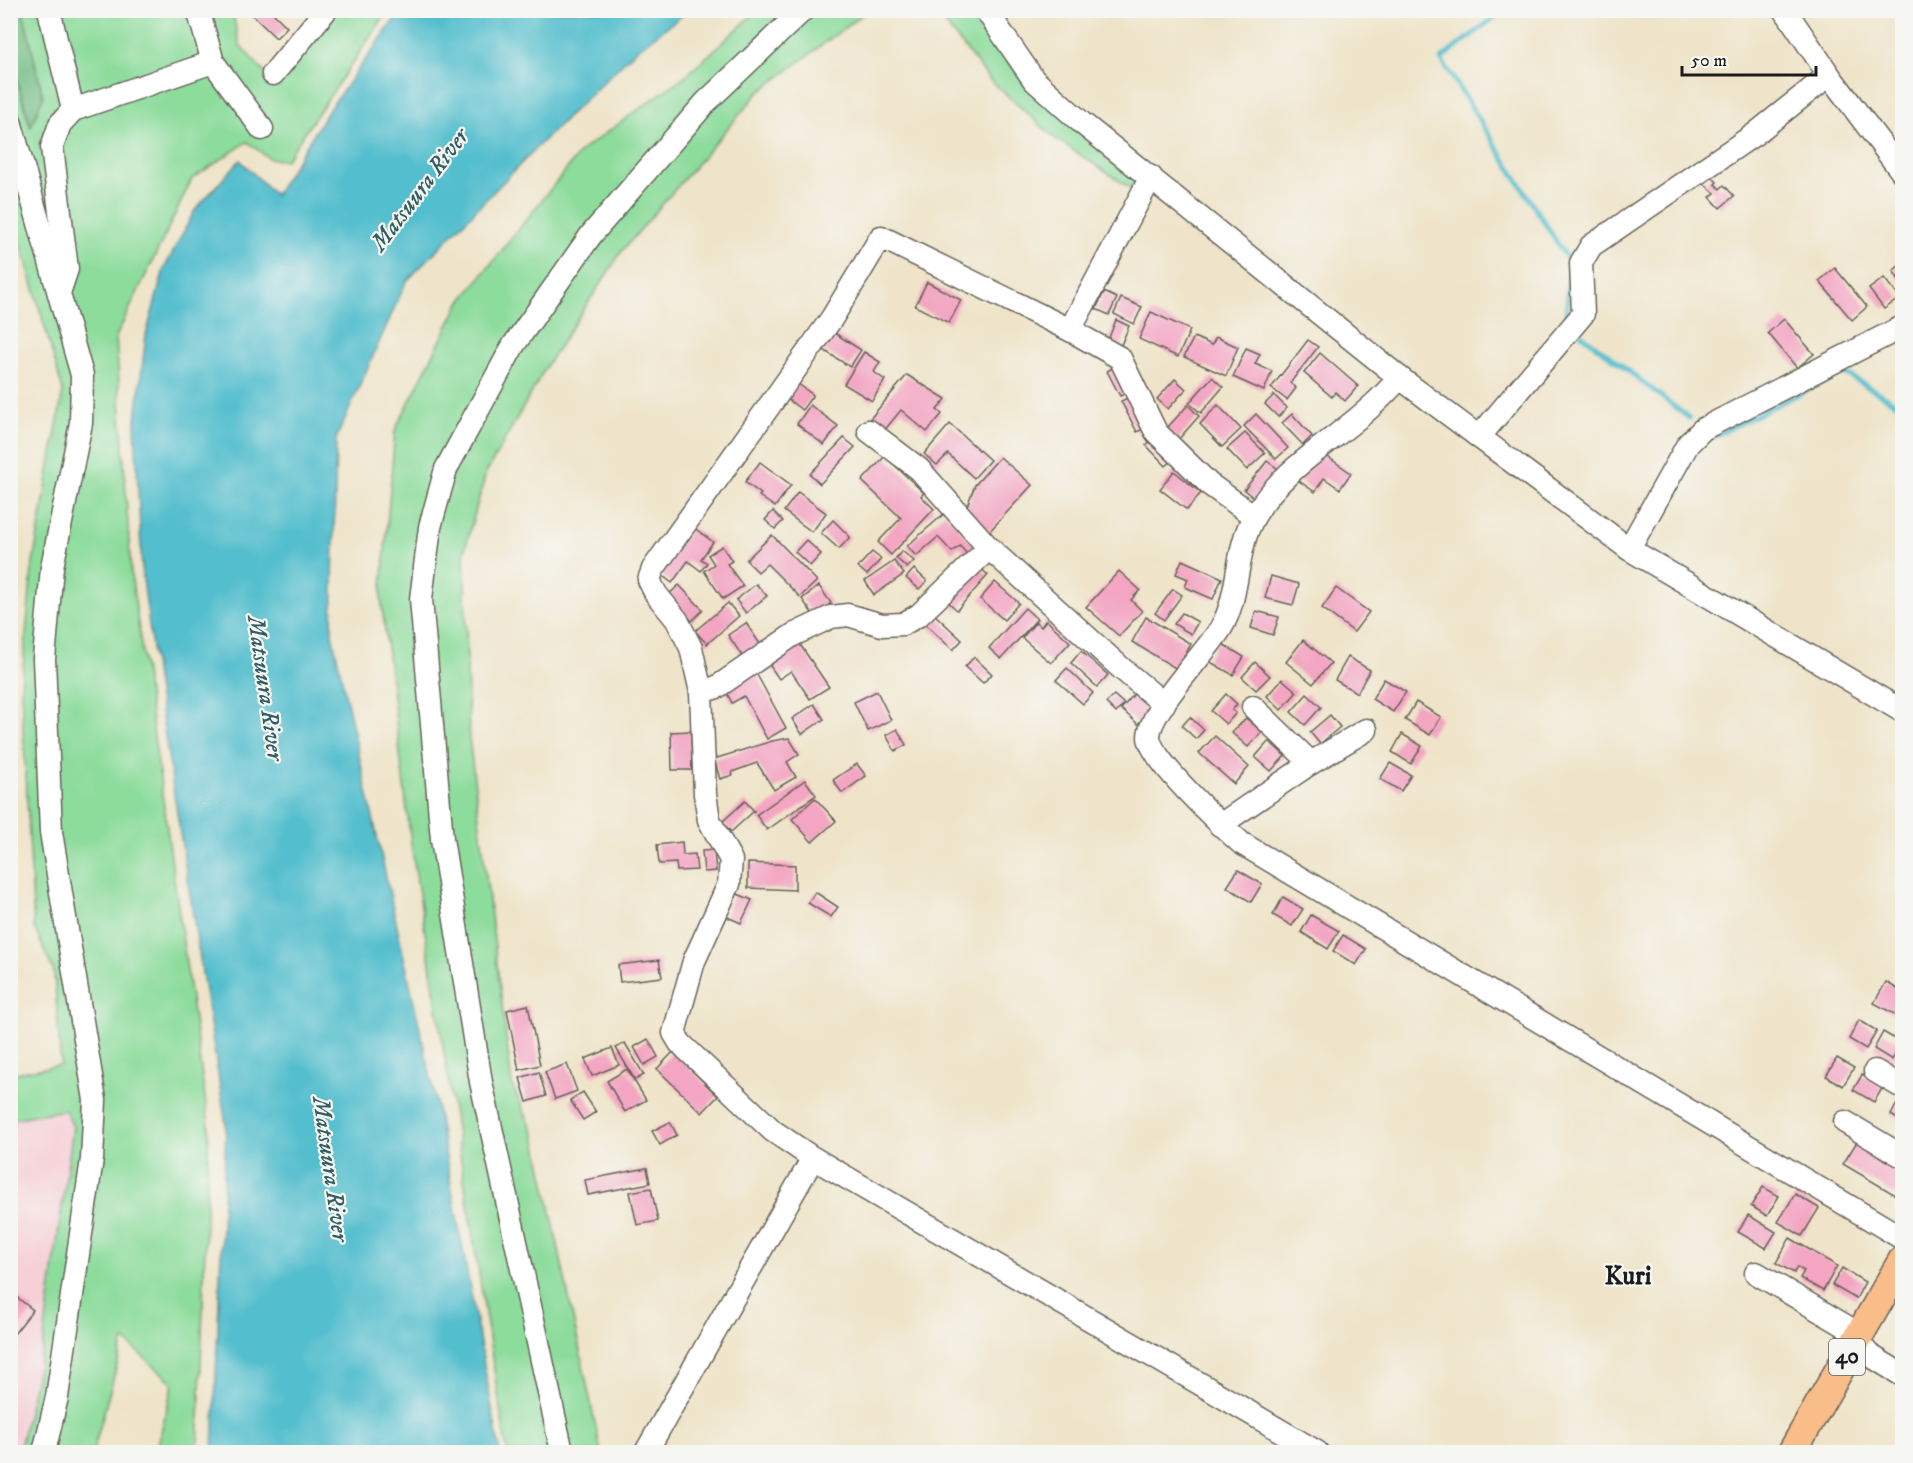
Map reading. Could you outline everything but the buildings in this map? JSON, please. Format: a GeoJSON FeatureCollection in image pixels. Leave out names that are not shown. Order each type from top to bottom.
{"type":"FeatureCollection","features":[{"type":"Feature","properties":{"kind":"main road","name":"40"},"geometry":{"type":"LineString","coordinates":[[1792,1452],[1902,1261]]}},
{"type":"Feature","properties":{"kind":"street"},"geometry":{"type":"LineString","coordinates":[[49,10],[73,110]]}},
{"type":"Feature","properties":{"kind":"street"},"geometry":{"type":"LineString","coordinates":[[198,10],[213,62],[262,129]]}},
{"type":"Feature","properties":{"kind":"street"},"geometry":{"type":"LineString","coordinates":[[273,74],[326,10]]}},
{"type":"Feature","properties":{"kind":"street"},"geometry":{"type":"LineString","coordinates":[[562,1452],[480,1083],[442,839],[421,599],[430,527],[446,470],[513,346],[591,235],[706,102],[803,10]]}},
{"type":"Feature","properties":{"kind":"street"},"geometry":{"type":"LineString","coordinates":[[986,10],[1034,80],[1082,123],[1400,378],[1629,549],[1902,711]]}},
{"type":"Feature","properties":{"kind":"street"},"geometry":{"type":"LineString","coordinates":[[1785,10],[1829,75],[1902,172]]}},
{"type":"Feature","properties":{"kind":"street"},"geometry":{"type":"LineString","coordinates":[[59,294],[67,269],[52,147],[60,124],[73,110],[213,62]]}},
{"type":"Feature","properties":{"kind":"street"},"geometry":{"type":"LineString","coordinates":[[1479,437],[1582,314],[1581,263],[1591,246],[1755,134],[1829,75]]}},
{"type":"Feature","properties":{"kind":"street"},"geometry":{"type":"LineString","coordinates":[[10,121],[82,375],[81,423],[52,567],[44,659],[51,832],[94,1100],[92,1159],[57,1397],[44,1452]]}},
{"type":"Feature","properties":{"kind":"street"},"geometry":{"type":"LineString","coordinates":[[1070,330],[1151,177]]}},
{"type":"Feature","properties":{"kind":"street"},"geometry":{"type":"LineString","coordinates":[[1254,516],[1209,484],[1156,432],[1120,358],[1070,330],[881,237],[832,318],[653,569],[649,580],[656,594],[677,620],[691,648],[701,692],[705,794],[709,820],[731,860],[729,884],[694,961],[674,1033],[680,1043],[773,1131],[813,1158],[1317,1452]]}},
{"type":"Feature","properties":{"kind":"street"},"geometry":{"type":"LineString","coordinates":[[1629,549],[1688,444],[1703,429],[1902,327]]}},
{"type":"Feature","properties":{"kind":"street"},"geometry":{"type":"LineString","coordinates":[[1400,378],[1374,405],[1284,477],[1254,516],[1239,556],[1233,596],[1221,627],[1164,704],[1152,726],[1149,736],[1151,747],[1165,766],[1220,825],[1241,843],[1902,1238]]}},
{"type":"Feature","properties":{"kind":"street"},"geometry":{"type":"LineString","coordinates":[[869,431],[919,469],[988,548],[1164,704]]}},
{"type":"Feature","properties":{"kind":"street"},"geometry":{"type":"LineString","coordinates":[[701,692],[717,687],[793,635],[831,617],[848,615],[882,625],[903,624],[919,615],[988,548]]}},
{"type":"Feature","properties":{"kind":"street"},"geometry":{"type":"LineString","coordinates":[[1253,707],[1311,763]]}},
{"type":"Feature","properties":{"kind":"street"},"geometry":{"type":"LineString","coordinates":[[1220,825],[1311,763],[1366,730]]}},
{"type":"Feature","properties":{"kind":"street"},"geometry":{"type":"LineString","coordinates":[[1875,1071],[1902,1087]]}},
{"type":"Feature","properties":{"kind":"street"},"geometry":{"type":"LineString","coordinates":[[1845,1122],[1902,1156]]}},
{"type":"Feature","properties":{"kind":"street"},"geometry":{"type":"LineString","coordinates":[[646,1452],[813,1158]]}},
{"type":"Feature","properties":{"kind":"street"},"geometry":{"type":"LineString","coordinates":[[1756,1273],[1849,1328],[1868,1354],[1902,1375]]}},
{"type":"Feature","properties":{"kind":"shaded area"},"geometry":{"type":"Polygon","coordinates":[[[66,1110],[73,1127],[42,1351],[19,1452],[11,1452],[11,1119],[66,1110]]]}},
{"type":"Feature","properties":{"kind":"green space"},"geometry":{"type":"Polygon","coordinates":[[[11,10],[23,11],[43,97],[31,127],[11,58],[11,10]]]}},
{"type":"Feature","properties":{"kind":"green space"},"geometry":{"type":"Polygon","coordinates":[[[23,11],[232,11],[240,45],[277,87],[337,11],[388,11],[286,160],[270,159],[247,142],[192,179],[116,337],[131,573],[209,1126],[198,1452],[156,1452],[173,1383],[124,1340],[93,1452],[19,1452],[42,1351],[73,1127],[65,1110],[11,1119],[11,1074],[61,1065],[54,972],[34,927],[21,689],[32,569],[63,391],[11,208],[10,58],[30,126],[43,97],[23,11]]]}},
{"type":"Feature","properties":{"kind":"green space"},"geometry":{"type":"Polygon","coordinates":[[[757,11],[867,11],[758,93],[622,251],[547,365],[486,473],[464,552],[469,738],[512,1085],[535,1135],[601,1452],[507,1452],[411,843],[381,598],[395,430],[459,304],[581,151],[689,73],[757,11]]]}},
{"type":"Feature","properties":{"kind":"green space"},"geometry":{"type":"Polygon","coordinates":[[[935,11],[972,11],[1025,85],[1137,176],[1132,189],[1056,139],[991,81],[935,11]]]}},
{"type":"Feature","properties":{"kind":"water","name":"Matsuura River"},"geometry":{"type":"Polygon","coordinates":[[[401,11],[688,11],[635,51],[543,141],[406,282],[336,439],[332,634],[434,1092],[500,1452],[213,1452],[226,1125],[156,679],[142,571],[135,427],[146,335],[164,269],[195,210],[240,160],[275,195],[330,108],[401,11]]]}},
{"type":"Feature","properties":{"kind":"waterway"},"geometry":{"type":"LineString","coordinates":[[1504,10],[1441,59],[1570,263],[1566,315]]}},
{"type":"Feature","properties":{"kind":"waterway"},"geometry":{"type":"LineString","coordinates":[[1581,334],[1689,418]]}},
{"type":"Feature","properties":{"kind":"waterway"},"geometry":{"type":"LineString","coordinates":[[1710,438],[1843,372],[1902,407]]}},
{"type":"Feature","properties":{"kind":"district","name":"Kuri"},"geometry":{"type":"Point","coordinates":[1628,1276]}}]}
